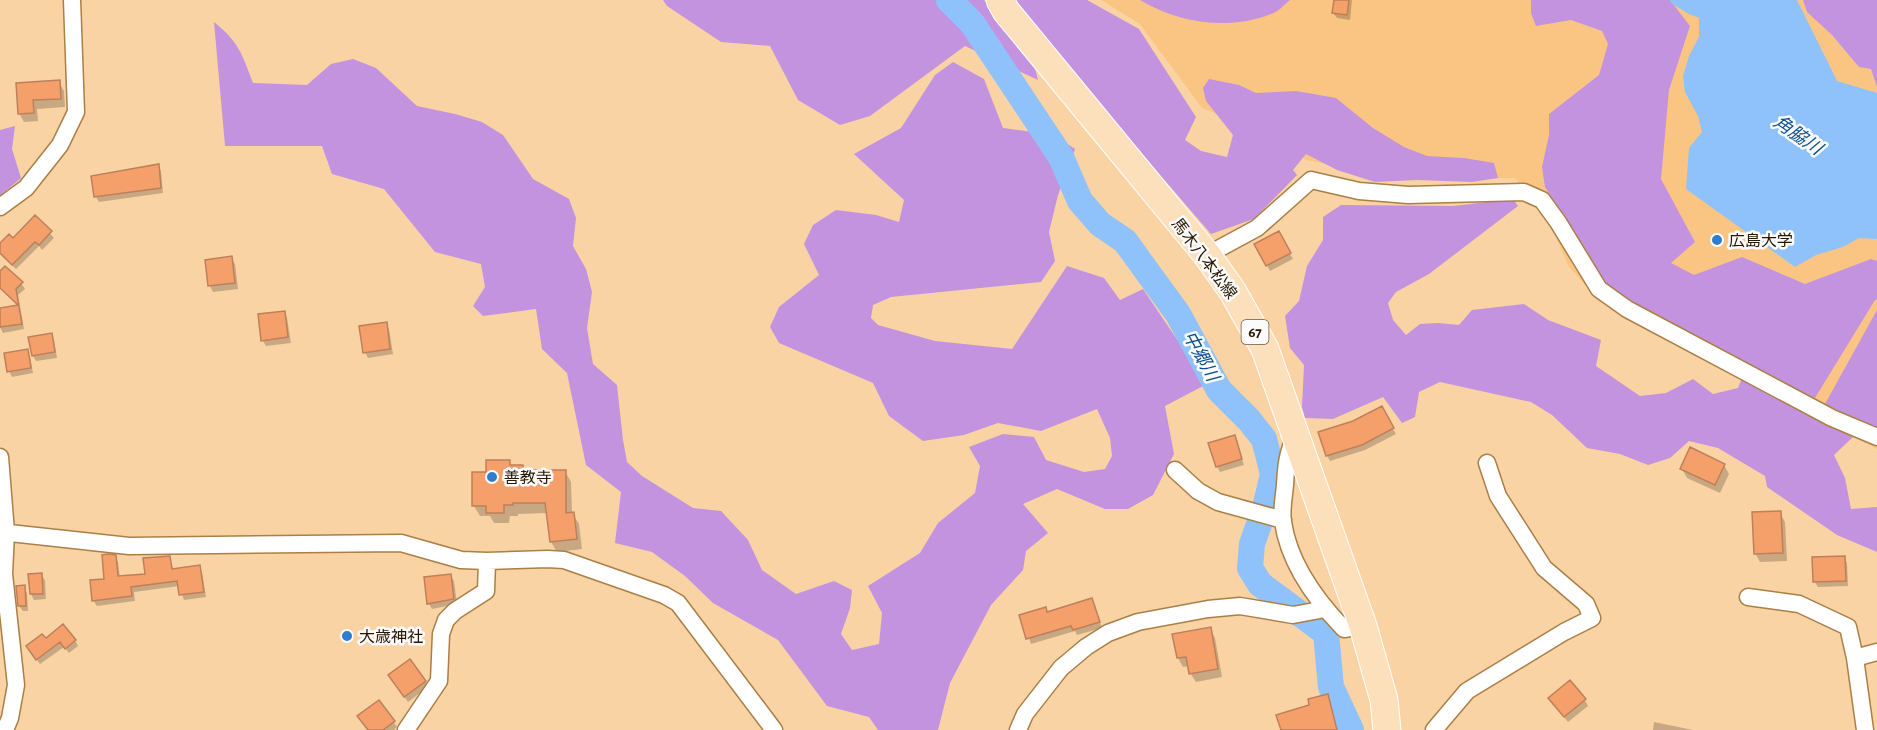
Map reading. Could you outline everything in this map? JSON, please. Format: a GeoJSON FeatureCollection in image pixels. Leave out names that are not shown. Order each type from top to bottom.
{"type":"FeatureCollection","features":[{"type":"Feature","properties":{"kind":"main road","name":"馬木八本松線"},"geometry":{"type":"LineString","coordinates":[[1000,0],[1006,11],[1207,255],[1233,292],[1265,349],[1364,626],[1384,700],[1387,730]]}},
{"type":"Feature","properties":{"kind":"street"},"geometry":{"type":"LineString","coordinates":[[0,207],[33,180],[60,145],[76,112],[72,0]]}},
{"type":"Feature","properties":{"kind":"street"},"geometry":{"type":"LineString","coordinates":[[1207,255],[1257,228],[1311,180],[1359,191],[1408,195],[1524,192],[1542,200],[1599,289],[1627,309],[1832,418],[1877,437]]}},
{"type":"Feature","properties":{"kind":"street"},"geometry":{"type":"LineString","coordinates":[[1269,516],[1289,447],[1296,436]]}},
{"type":"Feature","properties":{"kind":"street"},"geometry":{"type":"LineString","coordinates":[[0,457],[4,574],[16,685],[10,718],[5,730]]}},
{"type":"Feature","properties":{"kind":"street"},"geometry":{"type":"LineString","coordinates":[[1434,730],[1467,691],[1564,632],[1592,618],[1586,604],[1544,568],[1498,496],[1487,463]]}},
{"type":"Feature","properties":{"kind":"street"},"geometry":{"type":"LineString","coordinates":[[1175,470],[1198,491],[1218,502],[1269,516],[1289,548],[1318,610],[1344,629],[1364,626]]}},
{"type":"Feature","properties":{"kind":"street"},"geometry":{"type":"LineString","coordinates":[[3,532],[129,546],[401,543],[461,560],[564,560],[664,595],[678,603],[774,730]]}},
{"type":"Feature","properties":{"kind":"street"},"geometry":{"type":"LineString","coordinates":[[406,730],[439,681],[441,633],[447,620],[455,611],[486,591],[487,561]]}},
{"type":"Feature","properties":{"kind":"street"},"geometry":{"type":"LineString","coordinates":[[1748,597],[1799,604],[1848,627],[1855,658],[1865,730]]}},
{"type":"Feature","properties":{"kind":"street"},"geometry":{"type":"LineString","coordinates":[[1018,730],[1025,714],[1061,668],[1086,647],[1108,633],[1138,622],[1208,609],[1240,606],[1293,615],[1318,610]]}},
{"type":"Feature","properties":{"kind":"street"},"geometry":{"type":"LineString","coordinates":[[1855,658],[1877,652]]}},
{"type":"Feature","properties":{"kind":"shaded area"},"geometry":{"type":"Polygon","coordinates":[[[663,0],[984,0],[1032,55],[1038,80],[965,46],[870,116],[840,125],[798,100],[770,46],[721,42],[667,6],[663,0]]]}},
{"type":"Feature","properties":{"kind":"shaded area"},"geometry":{"type":"Polygon","coordinates":[[[1014,0],[1087,0],[1139,29],[1196,117],[1185,140],[1201,151],[1227,157],[1233,135],[1206,101],[1203,88],[1209,79],[1239,85],[1256,93],[1296,91],[1336,98],[1373,128],[1404,147],[1427,156],[1464,158],[1494,163],[1498,178],[1472,182],[1417,180],[1375,182],[1337,170],[1306,154],[1293,170],[1297,175],[1254,219],[1211,234],[1041,37],[1014,0]]]}},
{"type":"Feature","properties":{"kind":"shaded area","name":"広島大学"},"geometry":{"type":"Polygon","coordinates":[[[1101,0],[1877,0],[1877,449],[1624,318],[1594,294],[1569,267],[1546,214],[1515,178],[1411,180],[1306,160],[1278,138],[1202,108],[1140,24],[1101,0]]]}},
{"type":"Feature","properties":{"kind":"shaded area"},"geometry":{"type":"Polygon","coordinates":[[[1140,0],[1290,0],[1271,14],[1255,19],[1221,23],[1187,19],[1140,0]]]}},
{"type":"Feature","properties":{"kind":"shaded area"},"geometry":{"type":"Polygon","coordinates":[[[1531,0],[1670,0],[1690,26],[1669,90],[1661,179],[1695,242],[1671,263],[1694,275],[1742,257],[1805,284],[1871,259],[1877,261],[1877,300],[1815,398],[1737,362],[1625,299],[1600,278],[1545,187],[1542,167],[1549,135],[1549,114],[1599,75],[1608,44],[1602,31],[1571,20],[1536,26],[1531,13],[1531,0]]]}},
{"type":"Feature","properties":{"kind":"shaded area"},"geometry":{"type":"Polygon","coordinates":[[[1803,0],[1877,0],[1877,87],[1871,69],[1859,67],[1832,35],[1807,12],[1803,0]]]}},
{"type":"Feature","properties":{"kind":"shaded area"},"geometry":{"type":"Polygon","coordinates":[[[214,22],[239,49],[253,83],[307,85],[331,64],[353,59],[376,68],[417,106],[482,122],[503,135],[533,179],[569,199],[576,218],[573,246],[586,269],[592,292],[587,328],[593,364],[617,385],[627,462],[642,476],[693,508],[721,511],[748,540],[762,570],[796,594],[834,581],[852,590],[850,608],[841,634],[852,650],[879,644],[882,613],[868,586],[920,553],[938,523],[975,493],[980,466],[969,447],[1003,434],[1034,437],[1046,460],[1084,472],[1105,469],[1112,456],[1110,438],[1097,409],[1041,431],[998,423],[964,435],[923,441],[889,416],[873,383],[779,343],[770,327],[779,307],[819,275],[804,244],[813,225],[836,210],[876,215],[899,222],[904,200],[854,154],[901,128],[935,75],[953,62],[984,79],[1003,128],[1054,135],[1075,149],[1058,195],[1049,232],[1055,261],[1041,282],[891,297],[873,305],[871,318],[878,325],[935,341],[1012,349],[1067,266],[1104,278],[1120,300],[1143,289],[1207,384],[1165,406],[1174,454],[1153,495],[1128,509],[1105,509],[1057,489],[1023,504],[1048,533],[1026,551],[1023,570],[991,605],[950,683],[938,730],[878,730],[869,717],[827,706],[778,640],[713,603],[685,576],[652,552],[615,543],[621,492],[586,465],[567,373],[542,349],[536,309],[483,316],[473,306],[485,287],[481,264],[435,252],[384,189],[332,174],[322,146],[225,146],[214,22]]]}},
{"type":"Feature","properties":{"kind":"shaded area"},"geometry":{"type":"Polygon","coordinates":[[[15,126],[12,149],[21,178],[0,196],[0,130],[15,126]]]}},
{"type":"Feature","properties":{"kind":"shaded area"},"geometry":{"type":"Polygon","coordinates":[[[1513,199],[1518,206],[1429,274],[1396,292],[1388,303],[1393,320],[1406,335],[1420,324],[1459,325],[1472,310],[1524,304],[1548,320],[1601,340],[1596,366],[1640,396],[1666,393],[1693,379],[1713,394],[1738,388],[1742,378],[1853,437],[1834,455],[1845,478],[1851,509],[1877,507],[1877,552],[1837,535],[1767,487],[1765,476],[1718,448],[1689,441],[1670,458],[1648,465],[1620,454],[1587,448],[1552,415],[1531,402],[1440,382],[1419,392],[1415,417],[1402,423],[1383,397],[1333,419],[1305,418],[1302,407],[1304,365],[1290,348],[1285,316],[1299,301],[1307,266],[1323,240],[1323,217],[1341,205],[1453,206],[1513,199]]]}},
{"type":"Feature","properties":{"kind":"shaded area"},"geometry":{"type":"Polygon","coordinates":[[[1877,310],[1877,430],[1825,404],[1877,310]]]}},
{"type":"Feature","properties":{"kind":"water","name":"角脇川"},"geometry":{"type":"Polygon","coordinates":[[[1670,0],[1797,0],[1837,81],[1877,93],[1877,239],[1859,238],[1843,247],[1816,255],[1795,267],[1686,189],[1689,148],[1702,132],[1698,116],[1685,92],[1683,76],[1689,56],[1699,37],[1699,18],[1671,3],[1670,0]]]}},
{"type":"Feature","properties":{"kind":"building"},"geometry":{"type":"Polygon","coordinates":[[[1334,0],[1349,0],[1347,15],[1332,13],[1334,0]]]}},
{"type":"Feature","properties":{"kind":"building"},"geometry":{"type":"Polygon","coordinates":[[[60,80],[61,99],[33,100],[34,113],[18,114],[16,83],[60,80]]]}},
{"type":"Feature","properties":{"kind":"building"},"geometry":{"type":"Polygon","coordinates":[[[159,164],[161,188],[94,197],[91,176],[159,164]]]}},
{"type":"Feature","properties":{"kind":"building"},"geometry":{"type":"Polygon","coordinates":[[[35,215],[52,231],[39,245],[35,242],[12,265],[0,253],[0,243],[9,234],[13,238],[35,215]]]}},
{"type":"Feature","properties":{"kind":"building"},"geometry":{"type":"Polygon","coordinates":[[[1279,231],[1291,253],[1266,266],[1254,244],[1279,231]]]}},
{"type":"Feature","properties":{"kind":"building"},"geometry":{"type":"Polygon","coordinates":[[[232,256],[235,283],[208,286],[205,260],[232,256]]]}},
{"type":"Feature","properties":{"kind":"building"},"geometry":{"type":"Polygon","coordinates":[[[5,266],[23,282],[16,289],[22,324],[0,327],[0,308],[18,305],[0,288],[0,271],[5,266]]]}},
{"type":"Feature","properties":{"kind":"building"},"geometry":{"type":"Polygon","coordinates":[[[285,311],[288,337],[261,341],[258,314],[285,311]]]}},
{"type":"Feature","properties":{"kind":"building"},"geometry":{"type":"Polygon","coordinates":[[[387,322],[390,349],[363,353],[359,326],[387,322]]]}},
{"type":"Feature","properties":{"kind":"building"},"geometry":{"type":"Polygon","coordinates":[[[52,333],[55,352],[32,356],[28,337],[52,333]]]}},
{"type":"Feature","properties":{"kind":"building"},"geometry":{"type":"Polygon","coordinates":[[[28,349],[31,368],[7,372],[4,353],[28,349]]]}},
{"type":"Feature","properties":{"kind":"building"},"geometry":{"type":"Polygon","coordinates":[[[1382,406],[1394,428],[1362,445],[1326,456],[1318,432],[1353,421],[1382,406]]]}},
{"type":"Feature","properties":{"kind":"building"},"geometry":{"type":"Polygon","coordinates":[[[1235,435],[1242,459],[1216,467],[1208,443],[1235,435]]]}},
{"type":"Feature","properties":{"kind":"building"},"geometry":{"type":"Polygon","coordinates":[[[1690,447],[1725,464],[1715,485],[1680,469],[1690,447]]]}},
{"type":"Feature","properties":{"kind":"building"},"geometry":{"type":"Polygon","coordinates":[[[486,460],[510,460],[510,465],[523,465],[523,470],[566,470],[566,513],[574,512],[577,539],[550,542],[545,503],[504,505],[504,513],[486,513],[486,506],[472,506],[472,472],[486,472],[486,460]]]}},
{"type":"Feature","properties":{"kind":"building"},"geometry":{"type":"Polygon","coordinates":[[[1781,511],[1783,553],[1754,554],[1752,512],[1781,511]]]}},
{"type":"Feature","properties":{"kind":"building"},"geometry":{"type":"Polygon","coordinates":[[[102,555],[116,555],[118,576],[145,574],[143,558],[170,556],[172,569],[200,565],[204,592],[179,595],[177,581],[131,587],[132,596],[92,601],[90,580],[104,579],[102,555]]]}},
{"type":"Feature","properties":{"kind":"building"},"geometry":{"type":"Polygon","coordinates":[[[1845,556],[1846,581],[1813,582],[1812,557],[1845,556]]]}},
{"type":"Feature","properties":{"kind":"building"},"geometry":{"type":"Polygon","coordinates":[[[42,573],[43,594],[30,594],[28,574],[42,573]]]}},
{"type":"Feature","properties":{"kind":"building"},"geometry":{"type":"Polygon","coordinates":[[[451,574],[454,599],[427,604],[424,577],[451,574]]]}},
{"type":"Feature","properties":{"kind":"building"},"geometry":{"type":"Polygon","coordinates":[[[25,585],[26,606],[18,606],[16,586],[25,585]]]}},
{"type":"Feature","properties":{"kind":"building"},"geometry":{"type":"Polygon","coordinates":[[[1092,598],[1100,622],[1073,630],[1071,626],[1026,639],[1019,615],[1046,607],[1047,612],[1092,598]]]}},
{"type":"Feature","properties":{"kind":"building"},"geometry":{"type":"Polygon","coordinates":[[[63,624],[76,640],[65,649],[60,642],[36,660],[26,646],[42,634],[46,638],[63,624]]]}},
{"type":"Feature","properties":{"kind":"building"},"geometry":{"type":"Polygon","coordinates":[[[1211,627],[1218,669],[1189,674],[1186,657],[1177,658],[1172,634],[1211,627]]]}},
{"type":"Feature","properties":{"kind":"building"},"geometry":{"type":"Polygon","coordinates":[[[410,659],[426,681],[404,697],[388,675],[410,659]]]}},
{"type":"Feature","properties":{"kind":"building"},"geometry":{"type":"Polygon","coordinates":[[[1570,680],[1586,699],[1564,717],[1548,698],[1570,680]]]}},
{"type":"Feature","properties":{"kind":"building"},"geometry":{"type":"Polygon","coordinates":[[[1328,694],[1337,730],[1281,730],[1276,715],[1309,705],[1308,699],[1328,694]]]}},
{"type":"Feature","properties":{"kind":"building"},"geometry":{"type":"Polygon","coordinates":[[[379,700],[395,721],[383,730],[368,730],[357,716],[379,700]]]}},
{"type":"Feature","properties":{"kind":"waterway","name":"中郷川"},"geometry":{"type":"LineString","coordinates":[[949,0],[972,23],[1061,157],[1080,201],[1100,224],[1125,241],[1178,314],[1219,390],[1249,420],[1264,439],[1273,474],[1266,504],[1252,544],[1250,568],[1260,584],[1326,633],[1331,687],[1351,730]]}},
{"type":"Feature","properties":{"kind":"place","name":"広島大学"},"geometry":{"type":"Point","coordinates":[1717,240]}},
{"type":"Feature","properties":{"kind":"place","name":"善教寺"},"geometry":{"type":"Point","coordinates":[492,477]}},
{"type":"Feature","properties":{"kind":"place","name":"大歳神社"},"geometry":{"type":"Point","coordinates":[347,636]}}]}
